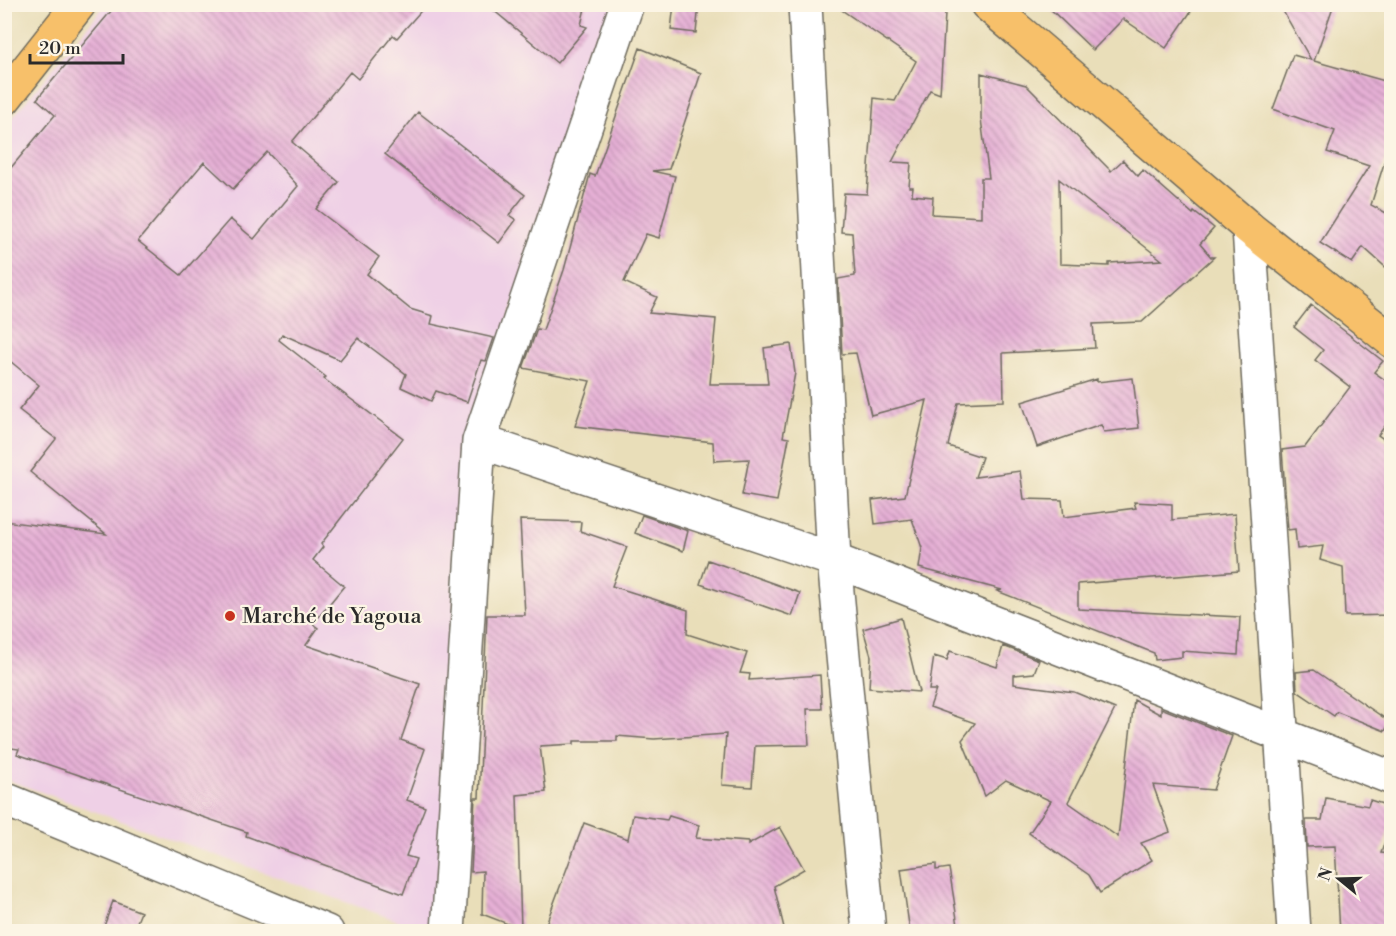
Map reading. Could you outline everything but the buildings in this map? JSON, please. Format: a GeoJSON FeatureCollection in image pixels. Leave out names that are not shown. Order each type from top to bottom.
{"type":"FeatureCollection","features":[{"type":"Feature","properties":{"kind":"main road"},"geometry":{"type":"LineString","coordinates":[[4,99],[79,4]]}},
{"type":"Feature","properties":{"kind":"main road"},"geometry":{"type":"LineString","coordinates":[[987,4],[1249,228],[1392,341]]}},
{"type":"Feature","properties":{"kind":"street"},"geometry":{"type":"LineString","coordinates":[[448,932],[479,441],[627,4]]}},
{"type":"Feature","properties":{"kind":"street"},"geometry":{"type":"LineString","coordinates":[[805,4],[834,560],[869,932]]}},
{"type":"Feature","properties":{"kind":"street"},"geometry":{"type":"LineString","coordinates":[[1249,228],[1294,932]]}},
{"type":"Feature","properties":{"kind":"street"},"geometry":{"type":"LineString","coordinates":[[479,441],[834,560],[1282,737],[1392,778]]}},
{"type":"Feature","properties":{"kind":"street"},"geometry":{"type":"LineString","coordinates":[[4,799],[327,932]]}},
{"type":"Feature","properties":{"kind":"shaded area","name":"Marché de Yagoua"},"geometry":{"type":"Polygon","coordinates":[[[105,5],[615,5],[463,453],[439,931],[426,931],[5,779],[4,128],[105,5]]]}},
{"type":"Feature","properties":{"kind":"place","name":"Marché de Yagoua"},"geometry":{"type":"Point","coordinates":[230,616]}}]}
